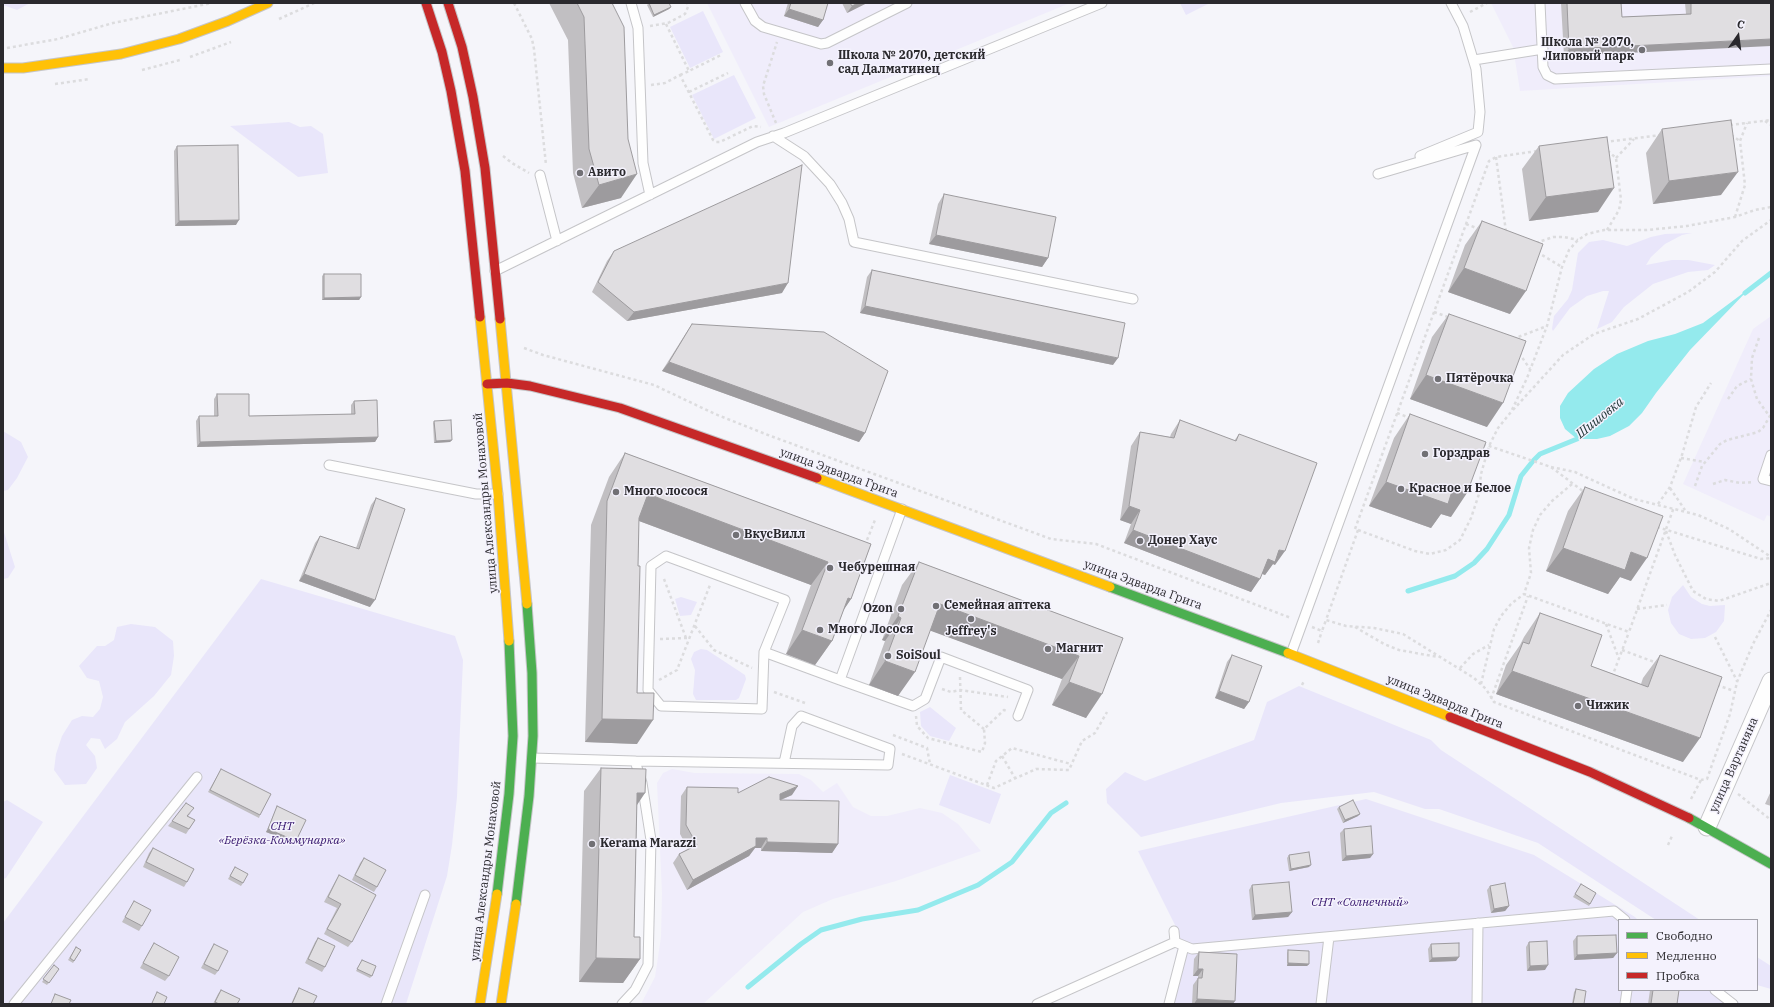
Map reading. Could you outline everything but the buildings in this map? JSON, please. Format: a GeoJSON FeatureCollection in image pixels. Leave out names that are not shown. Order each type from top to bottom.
{"type":"FeatureCollection","features":[{"type":"Feature","properties":{"kind":"main road"},"geometry":{"type":"LineString","coordinates":[[3,68],[23,68],[121,54],[186,36],[228,21],[268,3]]}},
{"type":"Feature","properties":{"kind":"main road","name":"улица Александры Монаховой"},"geometry":{"type":"LineString","coordinates":[[426,3],[442,52],[453,101],[463,163],[498,494],[510,635],[513,736],[509,794],[503,851],[480,1004]]}},
{"type":"Feature","properties":{"kind":"main road"},"geometry":{"type":"LineString","coordinates":[[448,3],[462,47],[473,97],[485,168],[507,383],[532,673],[532,758],[522,861],[501,1004]]}},
{"type":"Feature","properties":{"kind":"main road","name":"улица Эдварда Грига"},"geometry":{"type":"LineString","coordinates":[[487,384],[507,383],[530,386],[620,408],[761,457],[1291,654],[1590,772],[1707,827],[1771,864]]}},
{"type":"Feature","properties":{"kind":"street","name":"улица Вартаняна"},"geometry":{"type":"LineString","coordinates":[[1707,827],[1771,681]]}},
{"type":"Feature","properties":{"kind":"lane"},"geometry":{"type":"LineString","coordinates":[[631,3],[638,28],[643,163],[650,195]]}},
{"type":"Feature","properties":{"kind":"lane"},"geometry":{"type":"LineString","coordinates":[[745,3],[758,24],[815,44],[824,44],[907,3]]}},
{"type":"Feature","properties":{"kind":"lane"},"geometry":{"type":"LineString","coordinates":[[496,272],[650,195],[773,136],[1102,3]]}},
{"type":"Feature","properties":{"kind":"lane"},"geometry":{"type":"LineString","coordinates":[[1291,654],[1476,145],[1378,174],[1478,132],[1480,97],[1474,60],[1458,17],[1451,3]]}},
{"type":"Feature","properties":{"kind":"lane"},"geometry":{"type":"LineString","coordinates":[[1540,3],[1542,49],[1545,72],[1550,78],[1555,79],[1771,69]]}},
{"type":"Feature","properties":{"kind":"lane"},"geometry":{"type":"LineString","coordinates":[[1474,60],[1542,49]]}},
{"type":"Feature","properties":{"kind":"lane"},"geometry":{"type":"LineString","coordinates":[[773,136],[804,156],[830,184],[847,214],[854,242],[1134,299]]}},
{"type":"Feature","properties":{"kind":"lane"},"geometry":{"type":"LineString","coordinates":[[540,175],[557,241]]}},
{"type":"Feature","properties":{"kind":"lane"},"geometry":{"type":"LineString","coordinates":[[1767,480],[1771,455]]}},
{"type":"Feature","properties":{"kind":"lane"},"geometry":{"type":"LineString","coordinates":[[329,465],[476,494],[498,494]]}},
{"type":"Feature","properties":{"kind":"lane"},"geometry":{"type":"LineString","coordinates":[[840,680],[902,509]]}},
{"type":"Feature","properties":{"kind":"lane"},"geometry":{"type":"LineString","coordinates":[[666,556],[715,574],[785,600],[764,652],[762,709],[661,706],[648,690],[651,566],[666,556]]}},
{"type":"Feature","properties":{"kind":"lane"},"geometry":{"type":"LineString","coordinates":[[764,652],[912,706],[925,699],[941,657],[1028,690],[1018,716]]}},
{"type":"Feature","properties":{"kind":"lane"},"geometry":{"type":"LineString","coordinates":[[532,758],[784,764],[888,765],[890,749],[801,716],[792,726],[784,764]]}},
{"type":"Feature","properties":{"kind":"lane"},"geometry":{"type":"LineString","coordinates":[[622,1004],[635,990],[648,965],[651,840],[642,783],[635,761]]}},
{"type":"Feature","properties":{"kind":"lane"},"geometry":{"type":"LineString","coordinates":[[14,1004],[197,776]]}},
{"type":"Feature","properties":{"kind":"lane"},"geometry":{"type":"LineString","coordinates":[[386,1004],[426,895]]}},
{"type":"Feature","properties":{"kind":"lane"},"geometry":{"type":"LineString","coordinates":[[1037,1004],[1175,942],[1192,949],[1614,911],[1624,919]]}},
{"type":"Feature","properties":{"kind":"lane"},"geometry":{"type":"LineString","coordinates":[[1477,1004],[1478,923]]}},
{"type":"Feature","properties":{"kind":"lane"},"geometry":{"type":"LineString","coordinates":[[1174,931],[1175,942]]}},
{"type":"Feature","properties":{"kind":"lane"},"geometry":{"type":"LineString","coordinates":[[1321,1004],[1330,937]]}},
{"type":"Feature","properties":{"kind":"lane"},"geometry":{"type":"LineString","coordinates":[[1169,1004],[1184,946]]}},
{"type":"Feature","properties":{"kind":"lane"},"geometry":{"type":"LineString","coordinates":[[1625,1004],[1627,991]]}},
{"type":"Feature","properties":{"kind":"lane"},"geometry":{"type":"LineString","coordinates":[[1716,991],[1733,1004]]}},
{"type":"Feature","properties":{"kind":"path"},"geometry":{"type":"LineString","coordinates":[[3,49],[58,39],[113,23],[212,3]]}},
{"type":"Feature","properties":{"kind":"path"},"geometry":{"type":"LineString","coordinates":[[503,156],[530,174],[540,175],[545,169],[547,162],[532,39],[514,3]]}},
{"type":"Feature","properties":{"kind":"path"},"geometry":{"type":"LineString","coordinates":[[638,28],[666,24],[685,14],[688,7],[687,3]]}},
{"type":"Feature","properties":{"kind":"path"},"geometry":{"type":"LineString","coordinates":[[1458,17],[1487,3]]}},
{"type":"Feature","properties":{"kind":"path"},"geometry":{"type":"LineString","coordinates":[[666,24],[689,70]]}},
{"type":"Feature","properties":{"kind":"path"},"geometry":{"type":"LineString","coordinates":[[776,124],[764,94],[763,86],[780,32]]}},
{"type":"Feature","properties":{"kind":"path"},"geometry":{"type":"LineString","coordinates":[[641,86],[661,84],[721,55]]}},
{"type":"Feature","properties":{"kind":"path"},"geometry":{"type":"LineString","coordinates":[[689,92],[728,73]]}},
{"type":"Feature","properties":{"kind":"path"},"geometry":{"type":"LineString","coordinates":[[680,75],[714,142],[720,142],[756,126],[773,136]]}},
{"type":"Feature","properties":{"kind":"path"},"geometry":{"type":"LineString","coordinates":[[1727,126],[1771,120]]}},
{"type":"Feature","properties":{"kind":"path"},"geometry":{"type":"LineString","coordinates":[[1765,121],[1771,125]]}},
{"type":"Feature","properties":{"kind":"path"},"geometry":{"type":"LineString","coordinates":[[1735,217],[1745,185],[1740,141],[1747,123]]}},
{"type":"Feature","properties":{"kind":"path"},"geometry":{"type":"LineString","coordinates":[[1598,143],[1665,134]]}},
{"type":"Feature","properties":{"kind":"path"},"geometry":{"type":"LineString","coordinates":[[1730,134],[1740,141]]}},
{"type":"Feature","properties":{"kind":"path"},"geometry":{"type":"LineString","coordinates":[[1616,158],[1634,138]]}},
{"type":"Feature","properties":{"kind":"path"},"geometry":{"type":"LineString","coordinates":[[1604,148],[1616,158],[1621,206],[1607,230]]}},
{"type":"Feature","properties":{"kind":"path"},"geometry":{"type":"LineString","coordinates":[[1543,150],[1491,158],[1489,161],[1355,529],[1415,551],[1430,554],[1446,550],[1460,540],[1471,518],[1479,494],[1481,474],[1489,446],[1498,428],[1563,355],[1594,334],[1638,319],[1688,292],[1715,272],[1742,241],[1771,220]]}},
{"type":"Feature","properties":{"kind":"path"},"geometry":{"type":"LineString","coordinates":[[1496,157],[1506,239]]}},
{"type":"Feature","properties":{"kind":"path"},"geometry":{"type":"LineString","coordinates":[[1511,412],[1547,326],[1562,267],[1569,250],[1578,240],[1587,234],[1607,230],[1673,228],[1735,217],[1755,210],[1771,207]]}},
{"type":"Feature","properties":{"kind":"path"},"geometry":{"type":"LineString","coordinates":[[1466,224],[1486,231]]}},
{"type":"Feature","properties":{"kind":"path"},"geometry":{"type":"LineString","coordinates":[[1534,243],[1553,237],[1564,237],[1578,240]]}},
{"type":"Feature","properties":{"kind":"path"},"geometry":{"type":"LineString","coordinates":[[1535,251],[1562,267]]}},
{"type":"Feature","properties":{"kind":"path"},"geometry":{"type":"LineString","coordinates":[[1434,312],[1455,320]]}},
{"type":"Feature","properties":{"kind":"path"},"geometry":{"type":"LineString","coordinates":[[1514,346],[1510,340],[1547,326]]}},
{"type":"Feature","properties":{"kind":"path"},"geometry":{"type":"LineString","coordinates":[[1695,486],[1699,471],[1723,442],[1758,432],[1763,428],[1770,416],[1757,399],[1751,380],[1752,358],[1759,338]]}},
{"type":"Feature","properties":{"kind":"path"},"geometry":{"type":"LineString","coordinates":[[524,348],[543,355],[654,385],[715,414],[768,435],[1051,539],[1096,544],[1322,631]]}},
{"type":"Feature","properties":{"kind":"path"},"geometry":{"type":"LineString","coordinates":[[1518,352],[1530,369]]}},
{"type":"Feature","properties":{"kind":"path"},"geometry":{"type":"LineString","coordinates":[[1728,399],[1737,386],[1751,380]]}},
{"type":"Feature","properties":{"kind":"path"},"geometry":{"type":"LineString","coordinates":[[1658,504],[1670,487],[1681,458],[1696,407],[1711,383]]}},
{"type":"Feature","properties":{"kind":"path"},"geometry":{"type":"LineString","coordinates":[[1397,413],[1411,418]]}},
{"type":"Feature","properties":{"kind":"path"},"geometry":{"type":"LineString","coordinates":[[1482,444],[1550,467],[1575,472],[1615,492],[1640,501],[1674,507],[1686,511],[1729,529],[1771,557]]}},
{"type":"Feature","properties":{"kind":"path"},"geometry":{"type":"LineString","coordinates":[[1681,458],[1705,462]]}},
{"type":"Feature","properties":{"kind":"path"},"geometry":{"type":"LineString","coordinates":[[1550,467],[1588,495]]}},
{"type":"Feature","properties":{"kind":"path"},"geometry":{"type":"LineString","coordinates":[[1713,484],[1721,480],[1746,483],[1767,480]]}},
{"type":"Feature","properties":{"kind":"path"},"geometry":{"type":"LineString","coordinates":[[1481,684],[1487,662],[1489,644],[1494,629],[1501,616],[1511,604],[1524,594],[1531,573],[1529,548],[1533,530],[1540,515],[1552,501],[1572,484]]}},
{"type":"Feature","properties":{"kind":"path"},"geometry":{"type":"LineString","coordinates":[[1670,487],[1686,511]]}},
{"type":"Feature","properties":{"kind":"path"},"geometry":{"type":"LineString","coordinates":[[1611,681],[1674,507]]}},
{"type":"Feature","properties":{"kind":"path"},"geometry":{"type":"LineString","coordinates":[[868,540],[875,520]]}},
{"type":"Feature","properties":{"kind":"path"},"geometry":{"type":"LineString","coordinates":[[1654,525],[1760,559],[1771,557]]}},
{"type":"Feature","properties":{"kind":"path"},"geometry":{"type":"LineString","coordinates":[[1318,643],[1358,530]]}},
{"type":"Feature","properties":{"kind":"path"},"geometry":{"type":"LineString","coordinates":[[1666,530],[1675,555],[1693,591],[1706,599],[1719,601],[1734,598],[1771,583]]}},
{"type":"Feature","properties":{"kind":"path"},"geometry":{"type":"LineString","coordinates":[[657,562],[686,638]]}},
{"type":"Feature","properties":{"kind":"path"},"geometry":{"type":"LineString","coordinates":[[648,686],[678,670],[715,574]]}},
{"type":"Feature","properties":{"kind":"path"},"geometry":{"type":"LineString","coordinates":[[1524,594],[1629,632]]}},
{"type":"Feature","properties":{"kind":"path"},"geometry":{"type":"LineString","coordinates":[[1491,699],[1528,596]]}},
{"type":"Feature","properties":{"kind":"path"},"geometry":{"type":"LineString","coordinates":[[1637,609],[1666,605]]}},
{"type":"Feature","properties":{"kind":"path"},"geometry":{"type":"LineString","coordinates":[[1326,620],[1341,626],[1374,628],[1403,634],[1420,643],[1438,657],[1460,668],[1481,684],[1486,689],[1491,699],[1701,780],[1707,779],[1730,714],[1737,682],[1753,644],[1771,610]]}},
{"type":"Feature","properties":{"kind":"path"},"geometry":{"type":"LineString","coordinates":[[1606,624],[1619,659]]}},
{"type":"Feature","properties":{"kind":"path"},"geometry":{"type":"LineString","coordinates":[[694,626],[714,650],[763,674]]}},
{"type":"Feature","properties":{"kind":"path"},"geometry":{"type":"LineString","coordinates":[[1355,627],[1374,639],[1400,650],[1438,657]]}},
{"type":"Feature","properties":{"kind":"path"},"geometry":{"type":"LineString","coordinates":[[1715,637],[1737,682]]}},
{"type":"Feature","properties":{"kind":"path"},"geometry":{"type":"LineString","coordinates":[[650,640],[690,638]]}},
{"type":"Feature","properties":{"kind":"path"},"geometry":{"type":"LineString","coordinates":[[1460,668],[1473,654],[1489,644]]}},
{"type":"Feature","properties":{"kind":"path"},"geometry":{"type":"LineString","coordinates":[[1622,650],[1659,664]]}},
{"type":"Feature","properties":{"kind":"path"},"geometry":{"type":"LineString","coordinates":[[915,705],[917,726],[928,738],[982,752],[985,743],[984,729],[961,710],[959,680],[962,665]]}},
{"type":"Feature","properties":{"kind":"path"},"geometry":{"type":"LineString","coordinates":[[1302,685],[1304,681]]}},
{"type":"Feature","properties":{"kind":"path"},"geometry":{"type":"LineString","coordinates":[[932,682],[951,692],[960,690],[1025,699]]}},
{"type":"Feature","properties":{"kind":"path"},"geometry":{"type":"LineString","coordinates":[[1712,683],[1734,691]]}},
{"type":"Feature","properties":{"kind":"path"},"geometry":{"type":"LineString","coordinates":[[984,729],[1004,710]]}},
{"type":"Feature","properties":{"kind":"path"},"geometry":{"type":"LineString","coordinates":[[890,749],[994,788],[1036,769],[1069,770],[1082,741],[1095,733],[1107,712]]}},
{"type":"Feature","properties":{"kind":"path"},"geometry":{"type":"LineString","coordinates":[[927,748],[930,764]]}},
{"type":"Feature","properties":{"kind":"path"},"geometry":{"type":"LineString","coordinates":[[987,785],[996,761],[1012,748],[1071,764]]}},
{"type":"Feature","properties":{"kind":"path"},"geometry":{"type":"LineString","coordinates":[[1002,756],[1015,778]]}},
{"type":"Feature","properties":{"kind":"path"},"geometry":{"type":"LineString","coordinates":[[1691,800],[1701,780]]}},
{"type":"Feature","properties":{"kind":"path"},"geometry":{"type":"LineString","coordinates":[[1737,793],[1771,820]]}},
{"type":"Feature","properties":{"kind":"path"},"geometry":{"type":"LineString","coordinates":[[1668,844],[1672,836]]}},
{"type":"Feature","properties":{"kind":"shaded area","name":"Школа № 2070, детский сад Далматинец"},"geometry":{"type":"Polygon","coordinates":[[[707,3],[1070,3],[769,127],[707,3]]]}},
{"type":"Feature","properties":{"kind":"shaded area","name":"Школа № 2070, Липовый парк"},"geometry":{"type":"Polygon","coordinates":[[[1491,3],[1771,3],[1771,76],[1520,91],[1513,47],[1491,3]]]}},
{"type":"Feature","properties":{"kind":"shaded area"},"geometry":{"type":"Polygon","coordinates":[[[1771,316],[1771,517],[1767,515],[1764,521],[1683,484],[1753,329],[1771,316]]]}},
{"type":"Feature","properties":{"kind":"shaded area"},"geometry":{"type":"Polygon","coordinates":[[[672,769],[694,773],[799,774],[811,780],[823,792],[837,783],[853,807],[871,816],[887,816],[920,808],[942,813],[958,824],[981,851],[896,881],[833,899],[803,912],[703,1004],[641,1004],[655,977],[661,937],[662,893],[657,783],[663,773],[672,769]]]}},
{"type":"Feature","properties":{"kind":"green space"},"geometry":{"type":"Polygon","coordinates":[[[3,3],[30,3],[17,10],[3,5],[3,3]]]}},
{"type":"Feature","properties":{"kind":"green space"},"geometry":{"type":"Polygon","coordinates":[[[1180,3],[1210,3],[1186,15],[1180,3]]]}},
{"type":"Feature","properties":{"kind":"green space"},"geometry":{"type":"Polygon","coordinates":[[[703,11],[723,52],[690,68],[670,27],[703,11]]]}},
{"type":"Feature","properties":{"kind":"green space"},"geometry":{"type":"Polygon","coordinates":[[[734,75],[756,118],[714,139],[692,95],[734,75]]]}},
{"type":"Feature","properties":{"kind":"green space"},"geometry":{"type":"Polygon","coordinates":[[[289,122],[300,127],[311,126],[323,134],[328,173],[298,177],[230,126],[289,122]]]}},
{"type":"Feature","properties":{"kind":"green space"},"geometry":{"type":"Polygon","coordinates":[[[1692,233],[1682,235],[1665,244],[1651,257],[1646,265],[1672,260],[1688,260],[1715,265],[1708,270],[1688,272],[1653,284],[1624,307],[1612,322],[1597,329],[1609,291],[1603,291],[1587,296],[1570,308],[1553,331],[1554,316],[1568,299],[1572,290],[1578,253],[1589,242],[1603,240],[1627,246],[1651,237],[1665,234],[1692,233]]]}},
{"type":"Feature","properties":{"kind":"green space"},"geometry":{"type":"Polygon","coordinates":[[[3,431],[21,442],[28,457],[17,478],[8,490],[3,491],[3,431]]]}},
{"type":"Feature","properties":{"kind":"green space"},"geometry":{"type":"Polygon","coordinates":[[[3,529],[15,567],[8,578],[3,579],[3,529]]]}},
{"type":"Feature","properties":{"kind":"green space","name":"СНТ «Берёзка-Коммунарка»"},"geometry":{"type":"Polygon","coordinates":[[[261,579],[455,636],[463,660],[457,797],[452,845],[447,876],[406,1004],[3,1004],[3,923],[261,579]]]}},
{"type":"Feature","properties":{"kind":"green space"},"geometry":{"type":"Polygon","coordinates":[[[1683,585],[1691,597],[1702,604],[1710,606],[1725,605],[1724,621],[1716,632],[1705,638],[1691,639],[1679,634],[1671,623],[1668,610],[1672,597],[1683,585]]]}},
{"type":"Feature","properties":{"kind":"green space"},"geometry":{"type":"Polygon","coordinates":[[[681,597],[697,602],[691,615],[680,616],[675,599],[681,597]]]}},
{"type":"Feature","properties":{"kind":"green space"},"geometry":{"type":"Polygon","coordinates":[[[131,624],[155,627],[173,641],[174,656],[171,675],[154,696],[125,722],[117,739],[105,749],[100,739],[91,738],[86,745],[95,756],[97,768],[86,784],[65,785],[54,770],[56,754],[62,736],[72,720],[82,716],[93,717],[100,709],[103,697],[99,681],[87,678],[79,666],[97,646],[105,646],[114,640],[117,627],[131,624]]]}},
{"type":"Feature","properties":{"kind":"green space"},"geometry":{"type":"Polygon","coordinates":[[[701,649],[707,650],[745,675],[746,679],[739,698],[736,700],[696,700],[693,694],[695,670],[691,659],[694,652],[701,649]]]}},
{"type":"Feature","properties":{"kind":"green space"},"geometry":{"type":"Polygon","coordinates":[[[1299,686],[1431,740],[1441,750],[1698,919],[1654,919],[1538,843],[1439,809],[1425,809],[1374,792],[1281,803],[1141,837],[1107,803],[1106,789],[1125,772],[1145,781],[1254,740],[1267,702],[1299,686]]]}},
{"type":"Feature","properties":{"kind":"green space"},"geometry":{"type":"Polygon","coordinates":[[[930,707],[956,728],[949,741],[930,736],[921,726],[920,712],[930,707]]]}},
{"type":"Feature","properties":{"kind":"green space"},"geometry":{"type":"Polygon","coordinates":[[[950,775],[1001,794],[990,824],[939,805],[950,775]]]}},
{"type":"Feature","properties":{"kind":"green space","name":"СНТ «Солнечный»"},"geometry":{"type":"Polygon","coordinates":[[[1366,799],[1534,855],[1635,917],[1637,919],[1618,919],[1618,991],[1725,991],[1741,1004],[1166,1004],[1180,935],[1138,851],[1366,799]]]}},
{"type":"Feature","properties":{"kind":"green space"},"geometry":{"type":"Polygon","coordinates":[[[7,800],[43,822],[6,878],[3,879],[3,802],[7,800]]]}},
{"type":"Feature","properties":{"kind":"green space"},"geometry":{"type":"Polygon","coordinates":[[[1758,958],[1771,966],[1771,989],[1758,985],[1758,958]]]}},
{"type":"Feature","properties":{"kind":"water"},"geometry":{"type":"Polygon","coordinates":[[[1750,288],[1690,350],[1642,413],[1629,426],[1610,436],[1597,439],[1577,439],[1565,429],[1560,418],[1560,406],[1568,393],[1594,369],[1617,354],[1648,341],[1675,334],[1703,323],[1750,288]]]}},
{"type":"Feature","properties":{"kind":"waterway","name":"Шишовка"},"geometry":{"type":"LineString","coordinates":[[1745,293],[1771,273]]}},
{"type":"Feature","properties":{"kind":"waterway","name":"Шишовка"},"geometry":{"type":"LineString","coordinates":[[1408,591],[1455,576],[1474,563],[1487,549],[1509,515],[1521,476],[1533,461],[1540,454],[1577,439],[1582,435]]}},
{"type":"Feature","properties":{"kind":"waterway"},"geometry":{"type":"LineString","coordinates":[[748,987],[801,944],[821,930],[862,919],[918,910],[978,885],[1012,862],[1051,813],[1066,803]]}},
{"type":"Feature","properties":{"kind":"traffic: fast"},"geometry":{"type":"LineString","coordinates":[[1110,587],[1288,653]]}},
{"type":"Feature","properties":{"kind":"traffic: fast"},"geometry":{"type":"LineString","coordinates":[[516,904],[529,796],[533,736],[532,673],[527,604]]}},
{"type":"Feature","properties":{"kind":"traffic: fast"},"geometry":{"type":"LineString","coordinates":[[497,894],[509,794],[513,736],[509,641]]}},
{"type":"Feature","properties":{"kind":"traffic: fast"},"geometry":{"type":"LineString","coordinates":[[1689,818],[1771,864]]}},
{"type":"Feature","properties":{"kind":"traffic: slow"},"geometry":{"type":"LineString","coordinates":[[3,68],[23,68],[121,54],[179,39],[228,21],[268,3]]}},
{"type":"Feature","properties":{"kind":"traffic: slow"},"geometry":{"type":"LineString","coordinates":[[480,317],[498,494],[509,641]]}},
{"type":"Feature","properties":{"kind":"traffic: slow"},"geometry":{"type":"LineString","coordinates":[[500,319],[527,604]]}},
{"type":"Feature","properties":{"kind":"traffic: slow"},"geometry":{"type":"LineString","coordinates":[[817,478],[1110,587]]}},
{"type":"Feature","properties":{"kind":"traffic: slow"},"geometry":{"type":"LineString","coordinates":[[1288,653],[1450,717]]}},
{"type":"Feature","properties":{"kind":"traffic: slow"},"geometry":{"type":"LineString","coordinates":[[480,1004],[497,894]]}},
{"type":"Feature","properties":{"kind":"traffic: slow"},"geometry":{"type":"LineString","coordinates":[[501,1004],[516,904]]}},
{"type":"Feature","properties":{"kind":"traffic: jam"},"geometry":{"type":"LineString","coordinates":[[426,3],[442,52],[451,91],[465,171],[480,317]]}},
{"type":"Feature","properties":{"kind":"traffic: jam"},"geometry":{"type":"LineString","coordinates":[[448,3],[462,47],[473,97],[485,168],[500,319]]}},
{"type":"Feature","properties":{"kind":"traffic: jam"},"geometry":{"type":"LineString","coordinates":[[487,384],[507,383],[530,386],[620,408],[817,478]]}},
{"type":"Feature","properties":{"kind":"traffic: jam"},"geometry":{"type":"LineString","coordinates":[[1450,717],[1590,772],[1689,818]]}},
{"type":"Feature","properties":{"kind":"place","name":"Школа № 2070, Липовый парк"},"geometry":{"type":"Point","coordinates":[1642,50]}},
{"type":"Feature","properties":{"kind":"place","name":"Школа № 2070, детский сад Далматинец"},"geometry":{"type":"Point","coordinates":[830,63]}},
{"type":"Feature","properties":{"kind":"place","name":"Авито"},"geometry":{"type":"Point","coordinates":[580,173]}},
{"type":"Feature","properties":{"kind":"place","name":"Пятёрочка"},"geometry":{"type":"Point","coordinates":[1438,379]}},
{"type":"Feature","properties":{"kind":"place","name":"Горздрав"},"geometry":{"type":"Point","coordinates":[1425,454]}},
{"type":"Feature","properties":{"kind":"place","name":"Красное и Белое"},"geometry":{"type":"Point","coordinates":[1401,489]}},
{"type":"Feature","properties":{"kind":"place","name":"Много лосося"},"geometry":{"type":"Point","coordinates":[616,492]}},
{"type":"Feature","properties":{"kind":"place","name":"ВкусВилл"},"geometry":{"type":"Point","coordinates":[736,535]}},
{"type":"Feature","properties":{"kind":"place","name":"Донер Хаус"},"geometry":{"type":"Point","coordinates":[1140,541]}},
{"type":"Feature","properties":{"kind":"place","name":"Чебурешная"},"geometry":{"type":"Point","coordinates":[830,568]}},
{"type":"Feature","properties":{"kind":"place","name":"Семейная аптека"},"geometry":{"type":"Point","coordinates":[936,606]}},
{"type":"Feature","properties":{"kind":"place","name":"Ozon"},"geometry":{"type":"Point","coordinates":[901,609]}},
{"type":"Feature","properties":{"kind":"place","name":"Jeffrey's"},"geometry":{"type":"Point","coordinates":[971,619]}},
{"type":"Feature","properties":{"kind":"place","name":"Много Лосося"},"geometry":{"type":"Point","coordinates":[820,630]}},
{"type":"Feature","properties":{"kind":"place","name":"Магнит"},"geometry":{"type":"Point","coordinates":[1048,649]}},
{"type":"Feature","properties":{"kind":"place","name":"SoiSoul"},"geometry":{"type":"Point","coordinates":[888,656]}},
{"type":"Feature","properties":{"kind":"place","name":"Чижик"},"geometry":{"type":"Point","coordinates":[1578,706]}},
{"type":"Feature","properties":{"kind":"place","name":"Kerama Marazzi"},"geometry":{"type":"Point","coordinates":[592,844]}}]}
